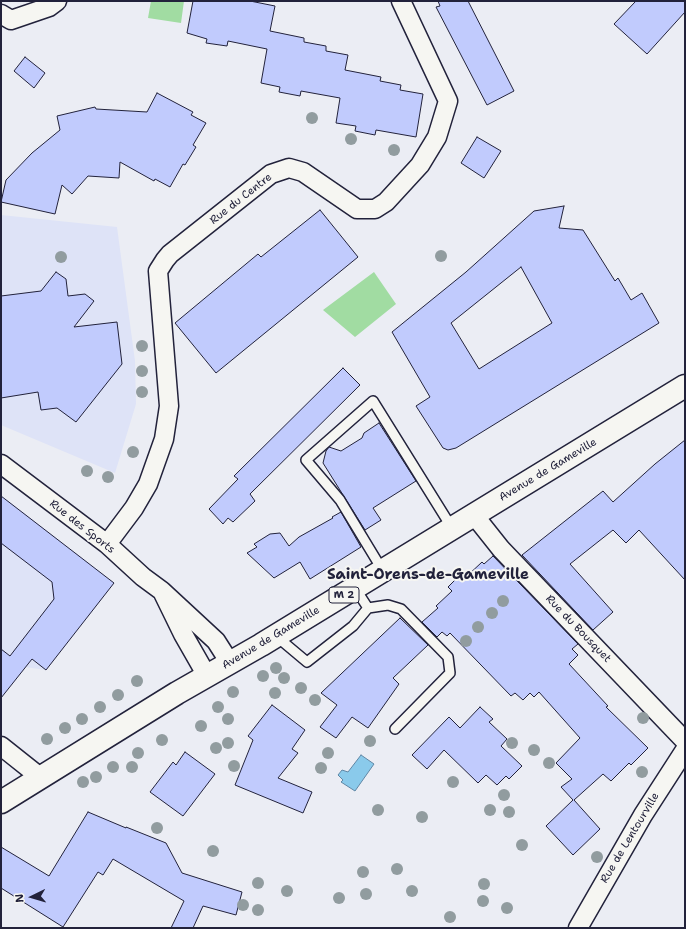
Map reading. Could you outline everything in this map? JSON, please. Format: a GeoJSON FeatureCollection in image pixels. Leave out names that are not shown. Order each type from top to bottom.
{"type":"FeatureCollection","features":[{"type":"Feature","properties":{"kind":"main road","name":"Avenue de Gameville"},"geometry":{"type":"LineString","coordinates":[[1,802],[157,705],[276,636],[685,386]]}},
{"type":"Feature","properties":{"kind":"street"},"geometry":{"type":"LineString","coordinates":[[1,14],[11,20],[49,7],[58,1]]}},
{"type":"Feature","properties":{"kind":"street","name":"Rue du Centre"},"geometry":{"type":"LineString","coordinates":[[107,544],[134,508],[148,484],[164,439],[169,406],[158,271],[165,260],[170,254],[270,174],[289,168],[303,172],[357,209],[375,209],[386,202],[420,165],[437,137],[448,101],[401,1]]}},
{"type":"Feature","properties":{"kind":"street","name":"Rue des Sports"},"geometry":{"type":"LineString","coordinates":[[1,464],[107,544],[143,577],[162,591],[216,641],[230,663]]}},
{"type":"Feature","properties":{"kind":"street","name":"Rue du Bousquet"},"geometry":{"type":"LineString","coordinates":[[474,515],[501,548],[685,741]]}},
{"type":"Feature","properties":{"kind":"street","name":"Rue des Sports"},"geometry":{"type":"LineString","coordinates":[[162,591],[183,634],[207,676]]}},
{"type":"Feature","properties":{"kind":"street"},"geometry":{"type":"LineString","coordinates":[[1,746],[40,777]]}},
{"type":"Feature","properties":{"kind":"street","name":"Rue de Lentourville"},"geometry":{"type":"LineString","coordinates":[[578,928],[643,815],[685,750]]}},
{"type":"Feature","properties":{"kind":"lane"},"geometry":{"type":"LineString","coordinates":[[383,571],[340,500],[306,460],[373,401],[452,528]]}},
{"type":"Feature","properties":{"kind":"lane"},"geometry":{"type":"LineString","coordinates":[[355,588],[368,608]]}},
{"type":"Feature","properties":{"kind":"lane"},"geometry":{"type":"LineString","coordinates":[[276,636],[307,662],[353,626],[368,608],[388,605],[401,609],[448,657],[450,673],[395,729]]}},
{"type":"Feature","properties":{"kind":"shaded area"},"geometry":{"type":"Polygon","coordinates":[[[1,215],[117,227],[135,361],[136,404],[115,473],[1,425],[1,215]]]}},
{"type":"Feature","properties":{"kind":"shaded area"},"geometry":{"type":"Polygon","coordinates":[[[1,495],[114,583],[46,670],[25,667],[1,698],[1,495]]]}},
{"type":"Feature","properties":{"kind":"green space"},"geometry":{"type":"Polygon","coordinates":[[[151,1],[184,1],[181,23],[148,18],[151,1]]]}},
{"type":"Feature","properties":{"kind":"green space"},"geometry":{"type":"Polygon","coordinates":[[[374,272],[396,304],[355,337],[323,310],[374,272]]]}},
{"type":"Feature","properties":{"kind":"water"},"geometry":{"type":"Polygon","coordinates":[[[361,755],[374,764],[355,791],[341,782],[343,780],[338,775],[342,770],[348,772],[361,755]]]}},
{"type":"Feature","properties":{"kind":"building"},"geometry":{"type":"Polygon","coordinates":[[[193,1],[250,1],[275,6],[270,31],[304,38],[304,42],[326,46],[326,51],[348,55],[345,70],[381,77],[380,81],[401,85],[400,90],[423,94],[416,137],[376,130],[375,135],[355,131],[356,126],[336,123],[340,98],[301,91],[300,96],[279,92],[280,87],[261,83],[267,49],[228,41],[227,46],[206,43],[207,39],[187,33],[193,1]]]}},
{"type":"Feature","properties":{"kind":"building"},"geometry":{"type":"Polygon","coordinates":[[[438,1],[468,1],[514,91],[487,105],[436,7],[440,6],[438,1]]]}},
{"type":"Feature","properties":{"kind":"building"},"geometry":{"type":"Polygon","coordinates":[[[636,1],[685,1],[685,12],[647,54],[614,24],[636,1]]]}},
{"type":"Feature","properties":{"kind":"building"},"geometry":{"type":"Polygon","coordinates":[[[25,57],[45,73],[34,88],[14,71],[25,57]]]}},
{"type":"Feature","properties":{"kind":"building"},"geometry":{"type":"Polygon","coordinates":[[[157,93],[193,112],[191,115],[206,123],[193,145],[196,147],[185,165],[183,164],[170,187],[155,179],[154,181],[120,162],[119,178],[88,176],[72,194],[62,185],[55,214],[1,202],[6,180],[32,153],[60,130],[57,116],[95,107],[96,109],[147,112],[157,93]]]}},
{"type":"Feature","properties":{"kind":"building"},"geometry":{"type":"Polygon","coordinates":[[[477,137],[501,151],[484,178],[461,163],[477,137]]]}},
{"type":"Feature","properties":{"kind":"building"},"geometry":{"type":"Polygon","coordinates":[[[564,206],[559,228],[583,230],[615,281],[618,278],[631,300],[642,293],[659,323],[456,448],[448,450],[443,448],[416,406],[430,397],[392,332],[466,272],[534,211],[564,206]],[[521,267],[451,323],[479,369],[552,323],[521,267]]]}},
{"type":"Feature","properties":{"kind":"building"},"geometry":{"type":"Polygon","coordinates":[[[320,210],[358,257],[216,373],[175,323],[258,254],[261,257],[320,210]]]}},
{"type":"Feature","properties":{"kind":"building"},"geometry":{"type":"Polygon","coordinates":[[[56,272],[66,279],[68,296],[85,294],[94,301],[74,327],[117,322],[122,364],[76,422],[57,408],[41,410],[38,392],[1,398],[1,296],[41,291],[56,272]]]}},
{"type":"Feature","properties":{"kind":"building"},"geometry":{"type":"Polygon","coordinates":[[[343,368],[360,385],[250,494],[255,501],[233,522],[228,518],[223,524],[209,509],[238,479],[234,476],[343,368]]]}},
{"type":"Feature","properties":{"kind":"building"},"geometry":{"type":"Polygon","coordinates":[[[379,423],[416,481],[373,508],[381,520],[365,530],[323,463],[326,451],[329,447],[341,451],[362,438],[364,433],[379,423]]]}},
{"type":"Feature","properties":{"kind":"building"},"geometry":{"type":"Polygon","coordinates":[[[685,440],[685,580],[639,530],[626,543],[613,530],[570,564],[613,612],[593,630],[522,555],[603,491],[613,502],[655,464],[685,440]]]}},
{"type":"Feature","properties":{"kind":"building"},"geometry":{"type":"Polygon","coordinates":[[[1,496],[114,583],[46,670],[32,659],[1,698],[1,649],[10,656],[54,599],[52,582],[1,543],[1,496]]]}},
{"type":"Feature","properties":{"kind":"building"},"geometry":{"type":"Polygon","coordinates":[[[341,512],[361,547],[310,579],[300,562],[274,578],[247,553],[257,547],[254,544],[270,534],[280,533],[289,546],[299,537],[341,512]]]}},
{"type":"Feature","properties":{"kind":"building"},"geometry":{"type":"Polygon","coordinates":[[[493,556],[578,644],[572,649],[578,655],[569,664],[608,706],[606,707],[648,748],[631,765],[629,763],[611,781],[603,774],[574,800],[600,829],[573,855],[546,826],[573,800],[561,787],[572,779],[556,763],[580,738],[539,692],[534,697],[530,693],[523,700],[515,693],[511,696],[450,633],[447,636],[442,632],[437,637],[422,622],[438,608],[436,606],[452,591],[448,587],[462,573],[466,577],[482,562],[484,564],[493,556]]]}},
{"type":"Feature","properties":{"kind":"building"},"geometry":{"type":"Polygon","coordinates":[[[400,618],[428,645],[393,678],[399,684],[368,728],[352,717],[336,738],[320,727],[337,705],[321,693],[400,618]]]}},
{"type":"Feature","properties":{"kind":"building"},"geometry":{"type":"Polygon","coordinates":[[[272,705],[305,730],[292,749],[298,753],[278,778],[312,792],[303,813],[235,785],[253,740],[248,736],[272,705]]]}},
{"type":"Feature","properties":{"kind":"building"},"geometry":{"type":"Polygon","coordinates":[[[480,707],[493,719],[489,722],[507,739],[501,746],[522,766],[509,779],[506,776],[497,785],[486,775],[478,783],[444,750],[427,769],[412,755],[449,717],[460,728],[480,707]]]}},
{"type":"Feature","properties":{"kind":"building"},"geometry":{"type":"Polygon","coordinates":[[[185,752],[215,774],[183,816],[150,792],[173,762],[176,765],[185,752]]]}},
{"type":"Feature","properties":{"kind":"building"},"geometry":{"type":"Polygon","coordinates":[[[88,812],[166,843],[182,873],[242,892],[236,915],[203,906],[193,928],[171,928],[184,901],[113,859],[103,875],[98,872],[63,927],[1,888],[1,847],[49,876],[88,812]]]}},
{"type":"Feature","properties":{"kind":"district","name":"Saint-Orens-de-Gameville"},"geometry":{"type":"Point","coordinates":[428,575]}}]}
